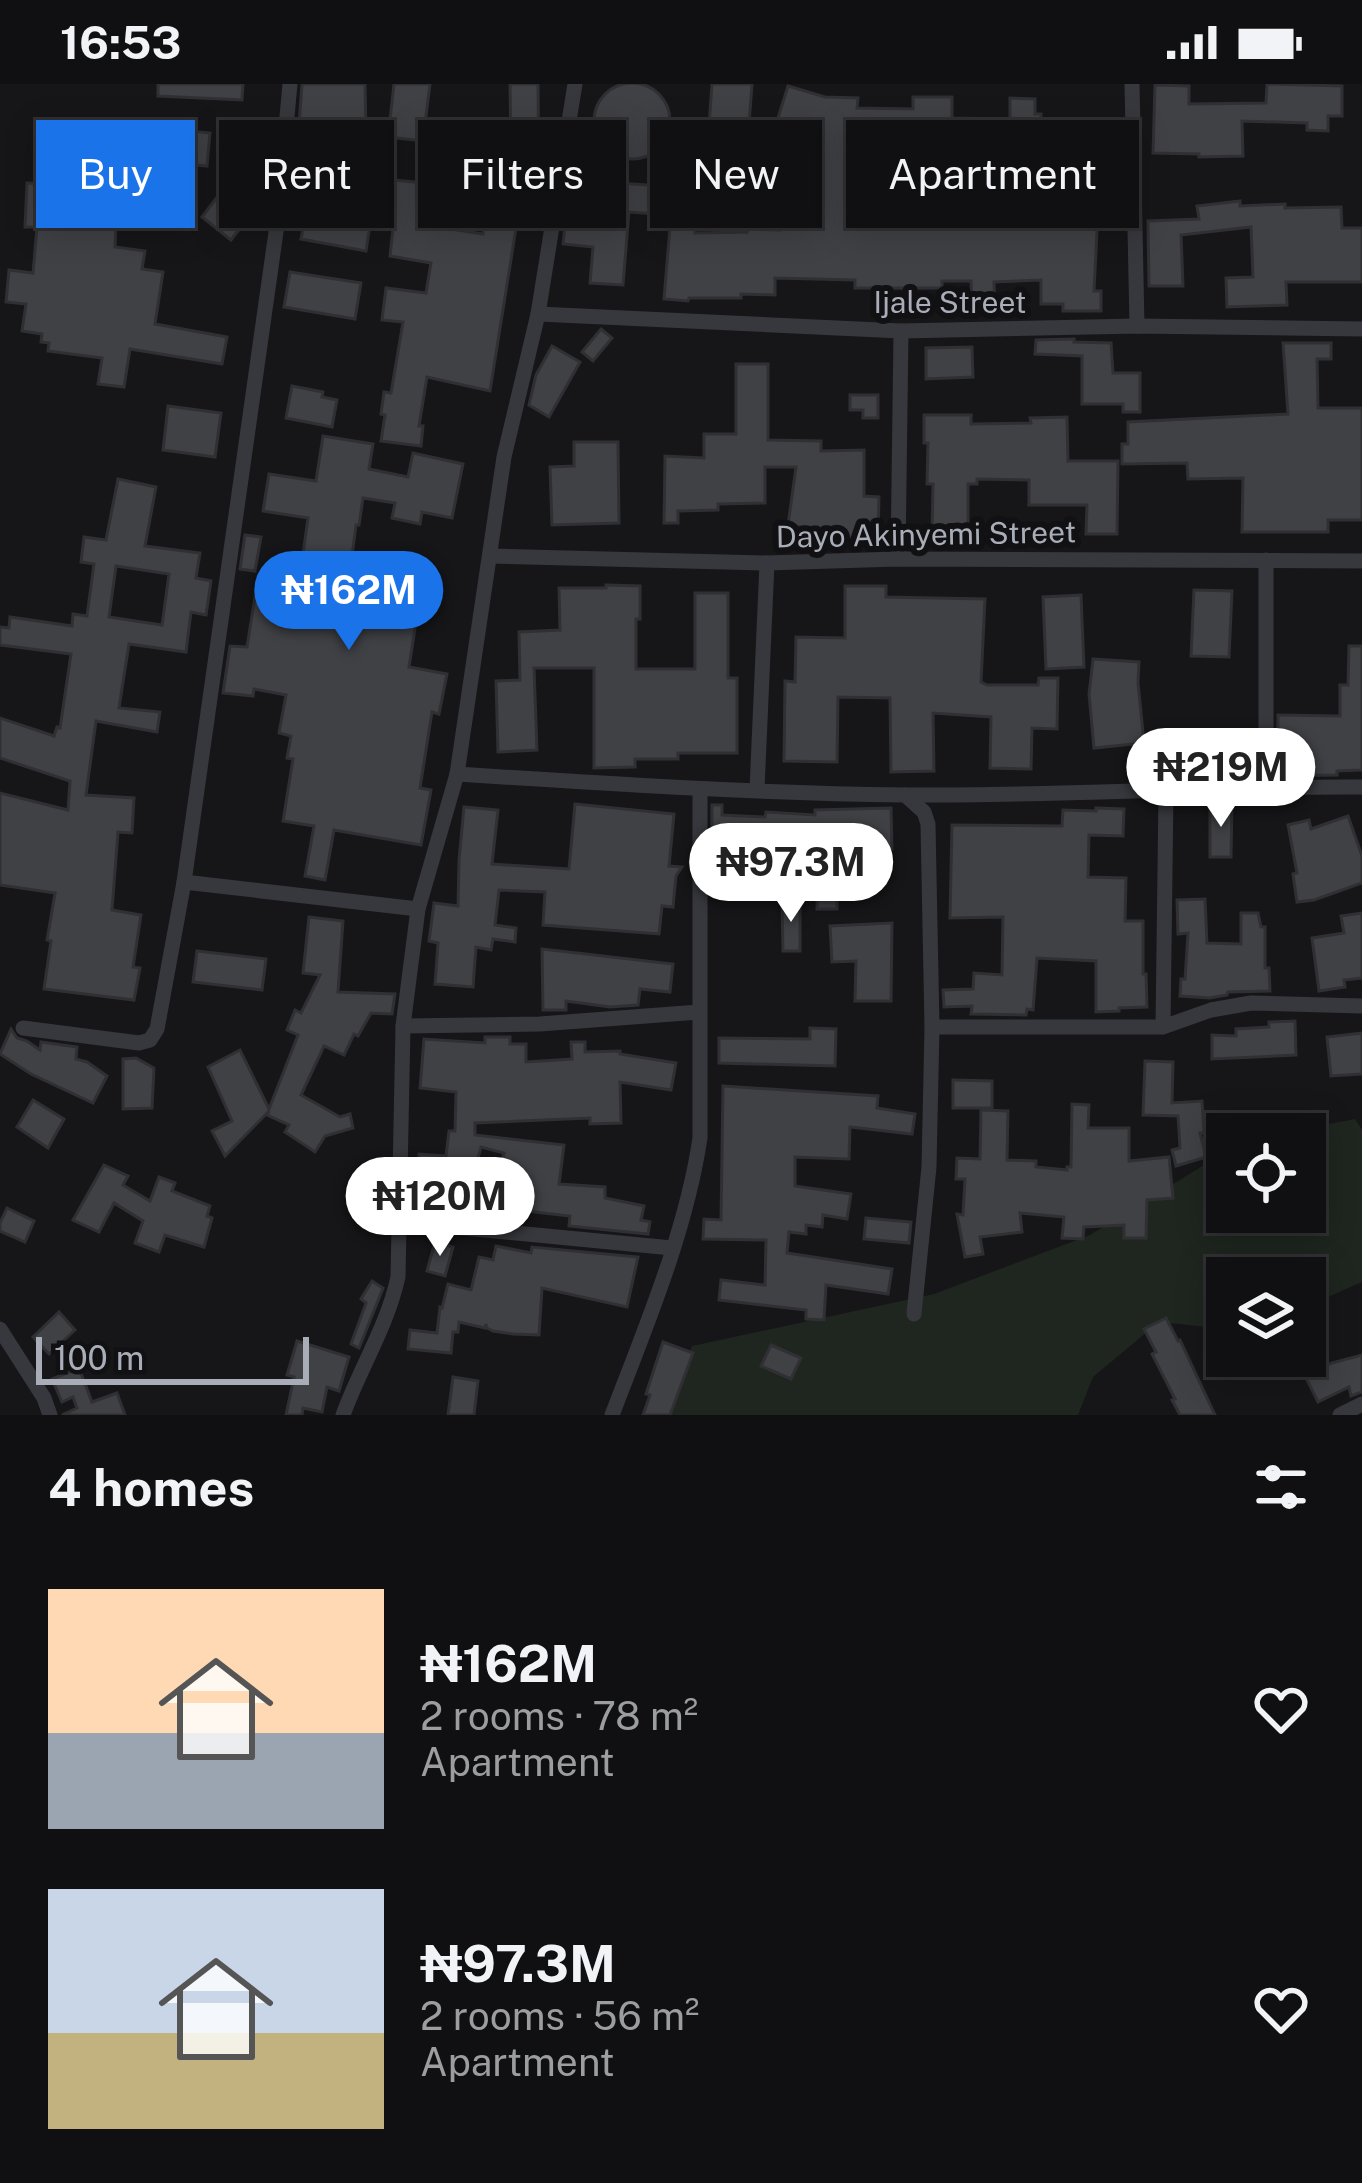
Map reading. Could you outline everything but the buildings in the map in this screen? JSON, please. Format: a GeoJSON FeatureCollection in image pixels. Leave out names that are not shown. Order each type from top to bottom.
{"type":"FeatureCollection","features":[{"type":"Feature","properties":{"kind":"street"},"geometry":{"type":"LineString","coordinates":[[23,1028],[139,1043],[150,1040],[157,1028],[184,882],[274,248],[290,84]]}},
{"type":"Feature","properties":{"kind":"street"},"geometry":{"type":"LineString","coordinates":[[343,1415],[392,1304],[398,1277],[403,1026],[418,909],[457,775],[504,457],[538,314],[575,84]]}},
{"type":"Feature","properties":{"kind":"street"},"geometry":{"type":"LineString","coordinates":[[1132,84],[1137,326]]}},
{"type":"Feature","properties":{"kind":"street","name":"Ijale Street"},"geometry":{"type":"LineString","coordinates":[[538,314],[901,331],[1137,326],[1362,329]]}},
{"type":"Feature","properties":{"kind":"street"},"geometry":{"type":"LineString","coordinates":[[898,559],[901,331]]}},
{"type":"Feature","properties":{"kind":"street","name":"Dayo Akinyemi Street"},"geometry":{"type":"LineString","coordinates":[[490,556],[767,563],[1362,561]]}},
{"type":"Feature","properties":{"kind":"street"},"geometry":{"type":"LineString","coordinates":[[1266,560],[1267,786]]}},
{"type":"Feature","properties":{"kind":"street"},"geometry":{"type":"LineString","coordinates":[[757,789],[767,563]]}},
{"type":"Feature","properties":{"kind":"street"},"geometry":{"type":"LineString","coordinates":[[457,775],[700,790],[905,795],[1362,787]]}},
{"type":"Feature","properties":{"kind":"street"},"geometry":{"type":"LineString","coordinates":[[612,1415],[694,1179],[700,1138],[700,790]]}},
{"type":"Feature","properties":{"kind":"street"},"geometry":{"type":"LineString","coordinates":[[1163,1027],[1166,791]]}},
{"type":"Feature","properties":{"kind":"street"},"geometry":{"type":"LineString","coordinates":[[905,795],[924,812],[928,824],[932,1027],[929,1167],[914,1314]]}},
{"type":"Feature","properties":{"kind":"street"},"geometry":{"type":"LineString","coordinates":[[184,882],[418,909]]}},
{"type":"Feature","properties":{"kind":"street"},"geometry":{"type":"LineString","coordinates":[[932,1027],[1163,1027],[1211,1010],[1250,1003],[1362,1006]]}},
{"type":"Feature","properties":{"kind":"street"},"geometry":{"type":"LineString","coordinates":[[403,1026],[540,1024],[699,1012]]}},
{"type":"Feature","properties":{"kind":"street"},"geometry":{"type":"LineString","coordinates":[[400,1222],[672,1248]]}},
{"type":"Feature","properties":{"kind":"street"},"geometry":{"type":"LineString","coordinates":[[0,1329],[50,1415]]}},
{"type":"Feature","properties":{"kind":"street"},"geometry":{"type":"LineString","coordinates":[[1340,1415],[1362,1404]]}},
{"type":"Feature","properties":{"kind":"shaded area"},"geometry":{"type":"Polygon","coordinates":[[[1355,1119],[1362,1130],[1362,1282],[1326,1298],[1326,1257],[1206,1257],[1206,1327],[1159,1322],[1093,1377],[1078,1415],[668,1415],[692,1346],[934,1294],[1090,1235],[1206,1164],[1206,1233],[1326,1233],[1326,1124],[1355,1119]]]}}]}
